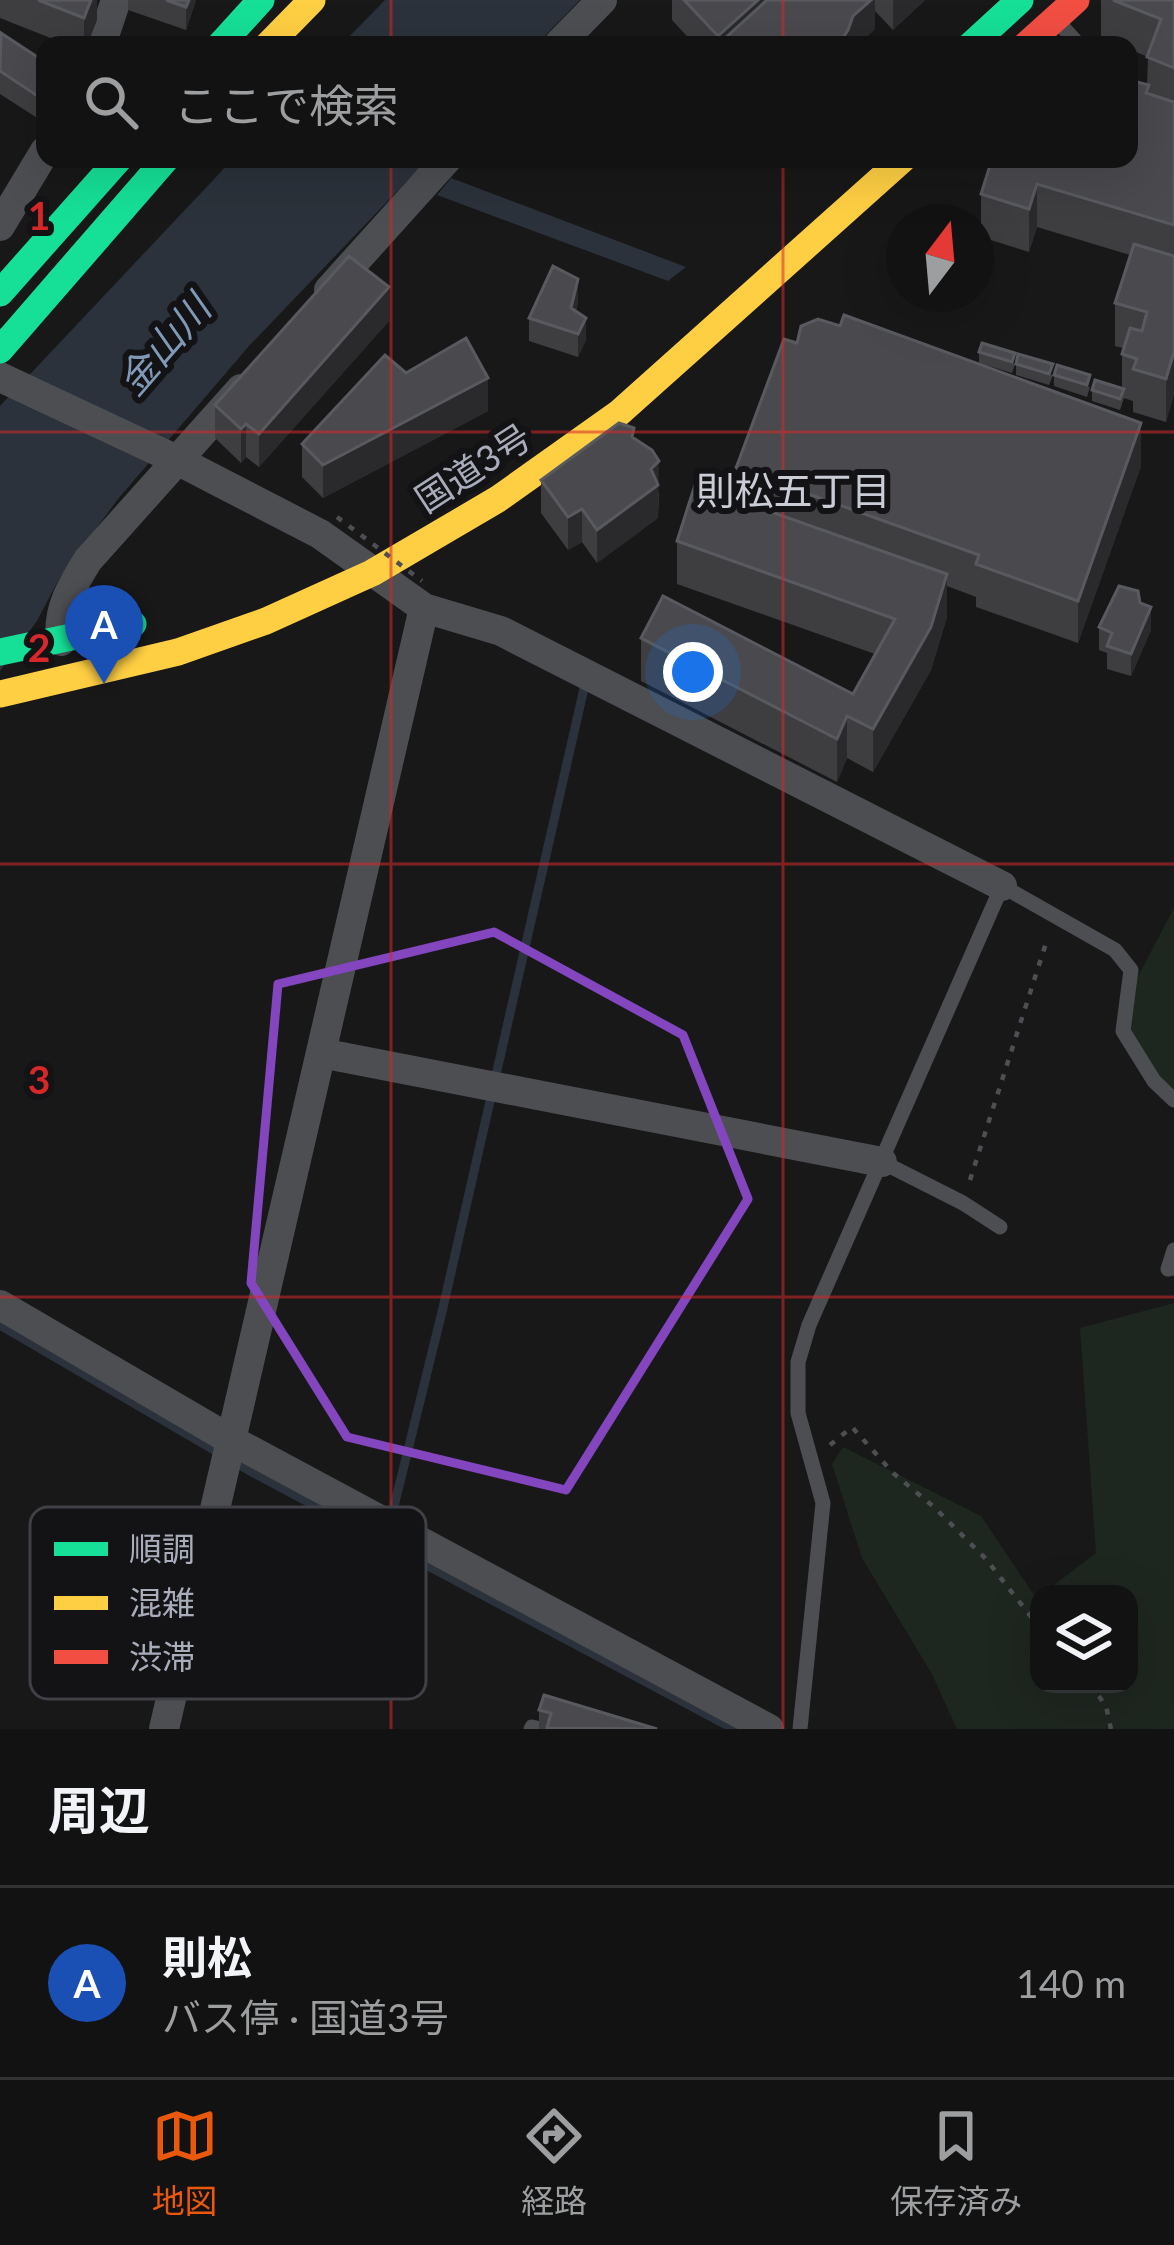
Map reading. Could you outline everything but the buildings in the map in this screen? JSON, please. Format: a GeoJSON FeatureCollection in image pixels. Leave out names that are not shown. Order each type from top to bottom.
{"type":"FeatureCollection","features":[{"type":"Feature","properties":{"kind":"main road"},"geometry":{"type":"LineString","coordinates":[[228,36],[261,0]]}},
{"type":"Feature","properties":{"kind":"main road"},"geometry":{"type":"LineString","coordinates":[[277,36],[312,0]]}},
{"type":"Feature","properties":{"kind":"main road"},"geometry":{"type":"LineString","coordinates":[[989,36],[1049,7]]}},
{"type":"Feature","properties":{"kind":"main road"},"geometry":{"type":"LineString","coordinates":[[1032,36],[1049,7]]}},
{"type":"Feature","properties":{"kind":"main road"},"geometry":{"type":"LineString","coordinates":[[0,293],[111,168]]}},
{"type":"Feature","properties":{"kind":"main road"},"geometry":{"type":"LineString","coordinates":[[0,350],[158,168]]}},
{"type":"Feature","properties":{"kind":"main road","name":"国道3号"},"geometry":{"type":"LineString","coordinates":[[9,692],[178,652],[266,621],[372,573],[498,499],[619,413],[893,168]]}},
{"type":"Feature","properties":{"kind":"main road"},"geometry":{"type":"LineString","coordinates":[[315,564],[356,546]]}},
{"type":"Feature","properties":{"kind":"main road"},"geometry":{"type":"LineString","coordinates":[[0,652],[150,620]]}},
{"type":"Feature","properties":{"kind":"street"},"geometry":{"type":"LineString","coordinates":[[104,36],[116,0]]}},
{"type":"Feature","properties":{"kind":"street"},"geometry":{"type":"LineString","coordinates":[[567,36],[602,0]]}},
{"type":"Feature","properties":{"kind":"street"},"geometry":{"type":"LineString","coordinates":[[0,226],[36,166]]}},
{"type":"Feature","properties":{"kind":"street"},"geometry":{"type":"LineString","coordinates":[[304,318],[439,168]]}},
{"type":"Feature","properties":{"kind":"street"},"geometry":{"type":"LineString","coordinates":[[54,642],[68,592],[88,560],[256,371]]}},
{"type":"Feature","properties":{"kind":"street"},"geometry":{"type":"LineString","coordinates":[[12,382],[320,534],[356,546],[372,573],[502,631],[1002,886]]}},
{"type":"Feature","properties":{"kind":"street"},"geometry":{"type":"LineString","coordinates":[[216,1507],[423,594]]}},
{"type":"Feature","properties":{"kind":"street"},"geometry":{"type":"LineString","coordinates":[[321,1053],[882,1162]]}},
{"type":"Feature","properties":{"kind":"street"},"geometry":{"type":"LineString","coordinates":[[0,1305],[356,1507]]}},
{"type":"Feature","properties":{"kind":"street"},"geometry":{"type":"LineString","coordinates":[[426,1545],[769,1729]]}},
{"type":"Feature","properties":{"kind":"street"},"geometry":{"type":"LineString","coordinates":[[164,1729],[171,1699]]}},
{"type":"Feature","properties":{"kind":"lane"},"geometry":{"type":"LineString","coordinates":[[1049,7],[1072,36]]}},
{"type":"Feature","properties":{"kind":"lane"},"geometry":{"type":"LineString","coordinates":[[800,1729],[823,1503],[798,1413],[798,1362],[809,1325],[1002,886],[1115,950],[1131,970],[1123,1030],[1154,1081],[1174,1100]]}},
{"type":"Feature","properties":{"kind":"lane"},"geometry":{"type":"LineString","coordinates":[[882,1162],[1000,1227]]}},
{"type":"Feature","properties":{"kind":"lane"},"geometry":{"type":"LineString","coordinates":[[1174,1250],[1168,1269],[1174,1268]]}},
{"type":"Feature","properties":{"kind":"path"},"geometry":{"type":"LineString","coordinates":[[338,517],[423,594]]}},
{"type":"Feature","properties":{"kind":"path"},"geometry":{"type":"LineString","coordinates":[[963,1203],[1054,917]]}},
{"type":"Feature","properties":{"kind":"path"},"geometry":{"type":"LineString","coordinates":[[812,1460],[851,1426],[893,1473],[986,1559],[1030,1617]]}},
{"type":"Feature","properties":{"kind":"path"},"geometry":{"type":"LineString","coordinates":[[1097,1693],[1112,1729]]}},
{"type":"Feature","properties":{"kind":"highlighted area"},"geometry":{"type":"Polygon","coordinates":[[[494,932],[683,1035],[748,1199],[566,1490],[347,1437],[251,1283],[278,984],[494,932]]]}},
{"type":"Feature","properties":{"kind":"shaded area"},"geometry":{"type":"Polygon","coordinates":[[[1174,908],[1174,1093],[1130,1029],[1138,976],[1174,908]]]}},
{"type":"Feature","properties":{"kind":"shaded area"},"geometry":{"type":"Polygon","coordinates":[[[1174,1303],[1174,1729],[957,1729],[932,1674],[862,1558],[832,1464],[843,1447],[981,1516],[1030,1589],[1030,1693],[1138,1693],[1138,1585],[1054,1585],[1096,1553],[1080,1328],[1174,1303]]]}},
{"type":"Feature","properties":{"kind":"water"},"geometry":{"type":"Polygon","coordinates":[[[385,0],[580,0],[545,36],[350,36],[385,0]]]}},
{"type":"Feature","properties":{"kind":"water","name":"金山川"},"geometry":{"type":"Polygon","coordinates":[[[225,168],[419,168],[249,346],[118,499],[0,671],[0,406],[225,168]]]}},
{"type":"Feature","properties":{"kind":"water"},"geometry":{"type":"Polygon","coordinates":[[[451,178],[686,267],[668,281],[437,195],[451,178]]]}},
{"type":"Feature","properties":{"kind":"waterway"},"geometry":{"type":"LineString","coordinates":[[394,1507],[585,684]]}},
{"type":"Feature","properties":{"kind":"waterway"},"geometry":{"type":"LineString","coordinates":[[0,1325],[318,1507]]}},
{"type":"Feature","properties":{"kind":"waterway"},"geometry":{"type":"LineString","coordinates":[[426,1565],[734,1729]]}},
{"type":"Feature","properties":{"kind":"traffic: fast"},"geometry":{"type":"LineString","coordinates":[[228,36],[261,0]]}},
{"type":"Feature","properties":{"kind":"traffic: fast"},"geometry":{"type":"LineString","coordinates":[[981,36],[1020,0]]}},
{"type":"Feature","properties":{"kind":"traffic: fast"},"geometry":{"type":"LineString","coordinates":[[0,293],[111,168]]}},
{"type":"Feature","properties":{"kind":"traffic: fast"},"geometry":{"type":"LineString","coordinates":[[0,350],[158,168]]}},
{"type":"Feature","properties":{"kind":"traffic: fast"},"geometry":{"type":"LineString","coordinates":[[0,652],[133,624]]}},
{"type":"Feature","properties":{"kind":"traffic: slow"},"geometry":{"type":"LineString","coordinates":[[277,36],[312,0]]}},
{"type":"Feature","properties":{"kind":"traffic: slow"},"geometry":{"type":"LineString","coordinates":[[0,694],[178,652],[266,621],[372,573],[498,499],[619,413],[893,168]]}},
{"type":"Feature","properties":{"kind":"traffic: jam"},"geometry":{"type":"LineString","coordinates":[[1036,36],[1076,0]]}},
{"type":"Feature","properties":{"kind":"place","name":"則松"},"geometry":{"type":"Point","coordinates":[104,684]}},
{"type":"Feature","properties":{"kind":"district","name":"則松五丁目"},"geometry":{"type":"Point","coordinates":[793,491]}}]}
